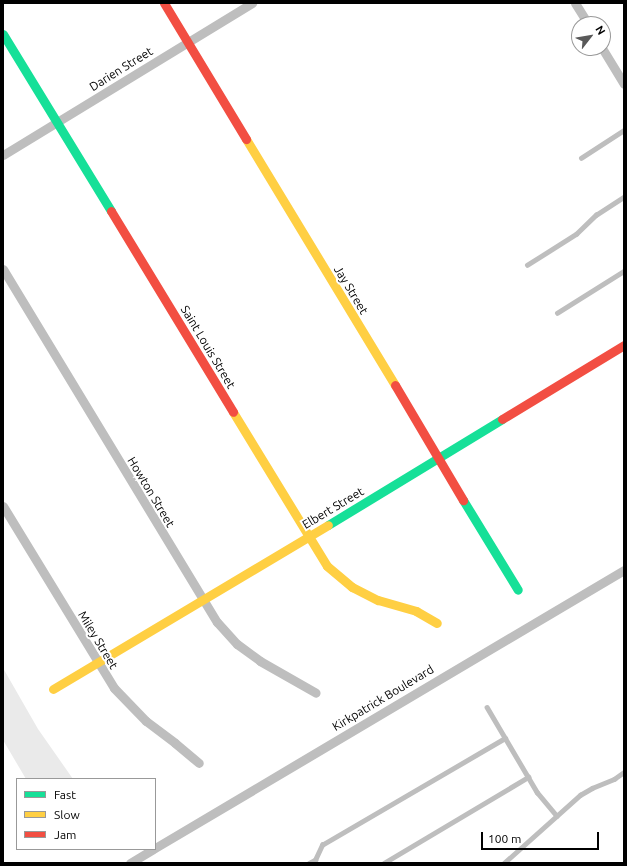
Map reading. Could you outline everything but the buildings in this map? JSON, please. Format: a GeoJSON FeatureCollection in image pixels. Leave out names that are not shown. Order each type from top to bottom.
{"type":"FeatureCollection","features":[{"type":"Feature","properties":{"kind":"street","name":"Jay Street"},"geometry":{"type":"LineString","coordinates":[[164,3],[518,590]]}},
{"type":"Feature","properties":{"kind":"street","name":"Darien Street"},"geometry":{"type":"LineString","coordinates":[[3,155],[252,3]]}},
{"type":"Feature","properties":{"kind":"street"},"geometry":{"type":"LineString","coordinates":[[575,3],[583,16]]}},
{"type":"Feature","properties":{"kind":"street","name":"Saint Louis Street"},"geometry":{"type":"LineString","coordinates":[[3,34],[327,566],[352,587],[378,600],[416,611],[437,623]]}},
{"type":"Feature","properties":{"kind":"street"},"geometry":{"type":"LineString","coordinates":[[607,56],[624,84]]}},
{"type":"Feature","properties":{"kind":"street","name":"Howton Street"},"geometry":{"type":"LineString","coordinates":[[3,269],[217,622],[237,644],[260,661],[294,679],[316,693]]}},
{"type":"Feature","properties":{"kind":"street","name":"Elbert Street"},"geometry":{"type":"LineString","coordinates":[[53,689],[203,601],[624,345]]}},
{"type":"Feature","properties":{"kind":"street","name":"Miley Street"},"geometry":{"type":"LineString","coordinates":[[3,506],[114,688],[146,721],[199,763]]}},
{"type":"Feature","properties":{"kind":"street","name":"Kirkpatrick Boulevard"},"geometry":{"type":"LineString","coordinates":[[156,847],[624,570]]}},
{"type":"Feature","properties":{"kind":"street","name":"Kirkpatrick Boulevard"},"geometry":{"type":"LineString","coordinates":[[130,863],[151,850]]}},
{"type":"Feature","properties":{"kind":"lane"},"geometry":{"type":"LineString","coordinates":[[581,158],[624,130]]}},
{"type":"Feature","properties":{"kind":"lane"},"geometry":{"type":"LineString","coordinates":[[526,265],[576,234],[596,215],[624,197]]}},
{"type":"Feature","properties":{"kind":"lane"},"geometry":{"type":"LineString","coordinates":[[557,313],[624,271]]}},
{"type":"Feature","properties":{"kind":"lane"},"geometry":{"type":"LineString","coordinates":[[487,707],[537,792],[557,816]]}},
{"type":"Feature","properties":{"kind":"lane"},"geometry":{"type":"LineString","coordinates":[[309,863],[315,860],[322,845],[505,738]]}},
{"type":"Feature","properties":{"kind":"lane"},"geometry":{"type":"LineString","coordinates":[[504,863],[586,790],[608,782],[624,772]]}},
{"type":"Feature","properties":{"kind":"lane"},"geometry":{"type":"LineString","coordinates":[[384,863],[528,777]]}},
{"type":"Feature","properties":{"kind":"shaded area"},"geometry":{"type":"Polygon","coordinates":[[[3,668],[38,729],[72,778],[25,778],[3,740],[3,668]]]}},
{"type":"Feature","properties":{"kind":"traffic: fast"},"geometry":{"type":"LineString","coordinates":[[3,34],[111,211]]}},
{"type":"Feature","properties":{"kind":"traffic: fast"},"geometry":{"type":"LineString","coordinates":[[328,525],[502,419]]}},
{"type":"Feature","properties":{"kind":"traffic: fast"},"geometry":{"type":"LineString","coordinates":[[463,500],[518,590]]}},
{"type":"Feature","properties":{"kind":"traffic: slow"},"geometry":{"type":"LineString","coordinates":[[246,139],[395,385]]}},
{"type":"Feature","properties":{"kind":"traffic: slow"},"geometry":{"type":"LineString","coordinates":[[233,412],[327,566],[352,587],[378,600],[416,611],[437,623]]}},
{"type":"Feature","properties":{"kind":"traffic: slow"},"geometry":{"type":"LineString","coordinates":[[53,689],[328,525]]}},
{"type":"Feature","properties":{"kind":"traffic: jam"},"geometry":{"type":"LineString","coordinates":[[164,3],[246,139]]}},
{"type":"Feature","properties":{"kind":"traffic: jam"},"geometry":{"type":"LineString","coordinates":[[111,211],[233,412]]}},
{"type":"Feature","properties":{"kind":"traffic: jam"},"geometry":{"type":"LineString","coordinates":[[502,419],[624,345]]}},
{"type":"Feature","properties":{"kind":"traffic: jam"},"geometry":{"type":"LineString","coordinates":[[395,385],[463,500]]}}]}
